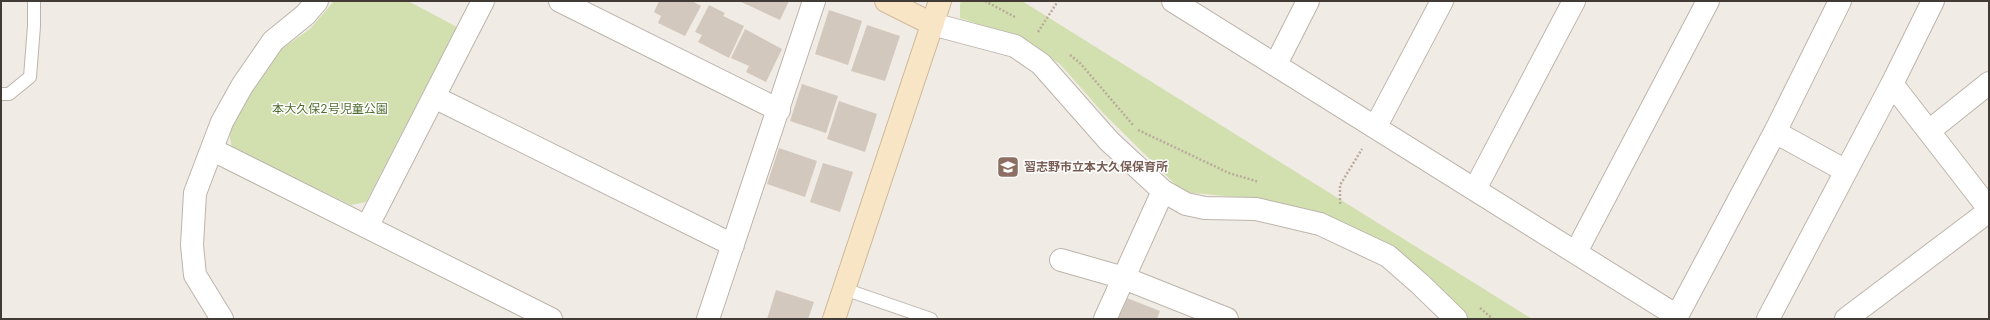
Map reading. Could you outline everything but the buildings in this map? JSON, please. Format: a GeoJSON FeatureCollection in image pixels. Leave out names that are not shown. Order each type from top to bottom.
{"type":"FeatureCollection","features":[{"type":"Feature","properties":{"kind":"street"},"geometry":{"type":"LineString","coordinates":[[223,318],[195,275],[192,245],[195,193],[213,150],[222,122],[246,79],[274,41],[305,15],[317,1]]}},
{"type":"Feature","properties":{"kind":"street"},"geometry":{"type":"LineString","coordinates":[[367,227],[484,1]]}},
{"type":"Feature","properties":{"kind":"street"},"geometry":{"type":"LineString","coordinates":[[560,1],[779,110]]}},
{"type":"Feature","properties":{"kind":"street"},"geometry":{"type":"LineString","coordinates":[[708,319],[779,110],[814,1]]}},
{"type":"Feature","properties":{"kind":"street"},"geometry":{"type":"LineString","coordinates":[[886,1],[932,24],[1015,46],[1041,64],[1109,141],[1163,191],[1186,204],[1205,208],[1256,209],[1320,224],[1388,256],[1420,284],[1456,319]]}},
{"type":"Feature","properties":{"kind":"street"},"geometry":{"type":"LineString","coordinates":[[834,319],[940,1]]}},
{"type":"Feature","properties":{"kind":"street"},"geometry":{"type":"LineString","coordinates":[[1174,1],[1376,126],[1677,316],[1775,132],[1840,1]]}},
{"type":"Feature","properties":{"kind":"street"},"geometry":{"type":"LineString","coordinates":[[1276,64],[1308,1]]}},
{"type":"Feature","properties":{"kind":"street"},"geometry":{"type":"LineString","coordinates":[[1376,126],[1442,1]]}},
{"type":"Feature","properties":{"kind":"street"},"geometry":{"type":"LineString","coordinates":[[1475,189],[1574,1]]}},
{"type":"Feature","properties":{"kind":"street"},"geometry":{"type":"LineString","coordinates":[[1576,252],[1708,1]]}},
{"type":"Feature","properties":{"kind":"street"},"geometry":{"type":"LineString","coordinates":[[1768,319],[1934,1]]}},
{"type":"Feature","properties":{"kind":"street"},"geometry":{"type":"LineString","coordinates":[[1928,131],[1989,83]]}},
{"type":"Feature","properties":{"kind":"street"},"geometry":{"type":"LineString","coordinates":[[1846,319],[1989,210],[1892,84]]}},
{"type":"Feature","properties":{"kind":"street"},"geometry":{"type":"LineString","coordinates":[[434,97],[733,245]]}},
{"type":"Feature","properties":{"kind":"street"},"geometry":{"type":"LineString","coordinates":[[1775,132],[1846,171]]}},
{"type":"Feature","properties":{"kind":"street"},"geometry":{"type":"LineString","coordinates":[[213,150],[551,319]]}},
{"type":"Feature","properties":{"kind":"street"},"geometry":{"type":"LineString","coordinates":[[1105,319],[1163,191]]}},
{"type":"Feature","properties":{"kind":"street"},"geometry":{"type":"LineString","coordinates":[[1061,260],[1124,278],[1227,319]]}},
{"type":"Feature","properties":{"kind":"lane"},"geometry":{"type":"LineString","coordinates":[[1,94],[8,94],[30,77],[34,26],[34,1]]}},
{"type":"Feature","properties":{"kind":"lane"},"geometry":{"type":"LineString","coordinates":[[844,289],[931,319]]}},
{"type":"Feature","properties":{"kind":"path"},"geometry":{"type":"LineString","coordinates":[[1025,53],[1058,1]]}},
{"type":"Feature","properties":{"kind":"path"},"geometry":{"type":"LineString","coordinates":[[985,2],[1019,20]]}},
{"type":"Feature","properties":{"kind":"path"},"geometry":{"type":"LineString","coordinates":[[1033,27],[1045,35]]}},
{"type":"Feature","properties":{"kind":"path"},"geometry":{"type":"LineString","coordinates":[[1068,54],[1080,63],[1137,130],[1229,173],[1266,184]]}},
{"type":"Feature","properties":{"kind":"path"},"geometry":{"type":"LineString","coordinates":[[1336,204],[1340,206],[1340,185],[1376,126]]}},
{"type":"Feature","properties":{"kind":"path"},"geometry":{"type":"LineString","coordinates":[[1477,305],[1493,319]]}},
{"type":"Feature","properties":{"kind":"green space","name":"本大久保2号児童公園"},"geometry":{"type":"Polygon","coordinates":[[[334,1],[408,1],[457,27],[366,202],[351,205],[232,148],[229,133],[243,97],[280,50],[310,29],[334,1]]]}},
{"type":"Feature","properties":{"kind":"green space"},"geometry":{"type":"Polygon","coordinates":[[[961,1],[1022,1],[1532,319],[1470,319],[1447,301],[1392,248],[1257,199],[1183,192],[1103,113],[1060,64],[1018,37],[960,18],[961,1]]]}},
{"type":"Feature","properties":{"kind":"place","name":"習志野市立本大久保保育所"},"geometry":{"type":"Point","coordinates":[1008,167]}}]}
